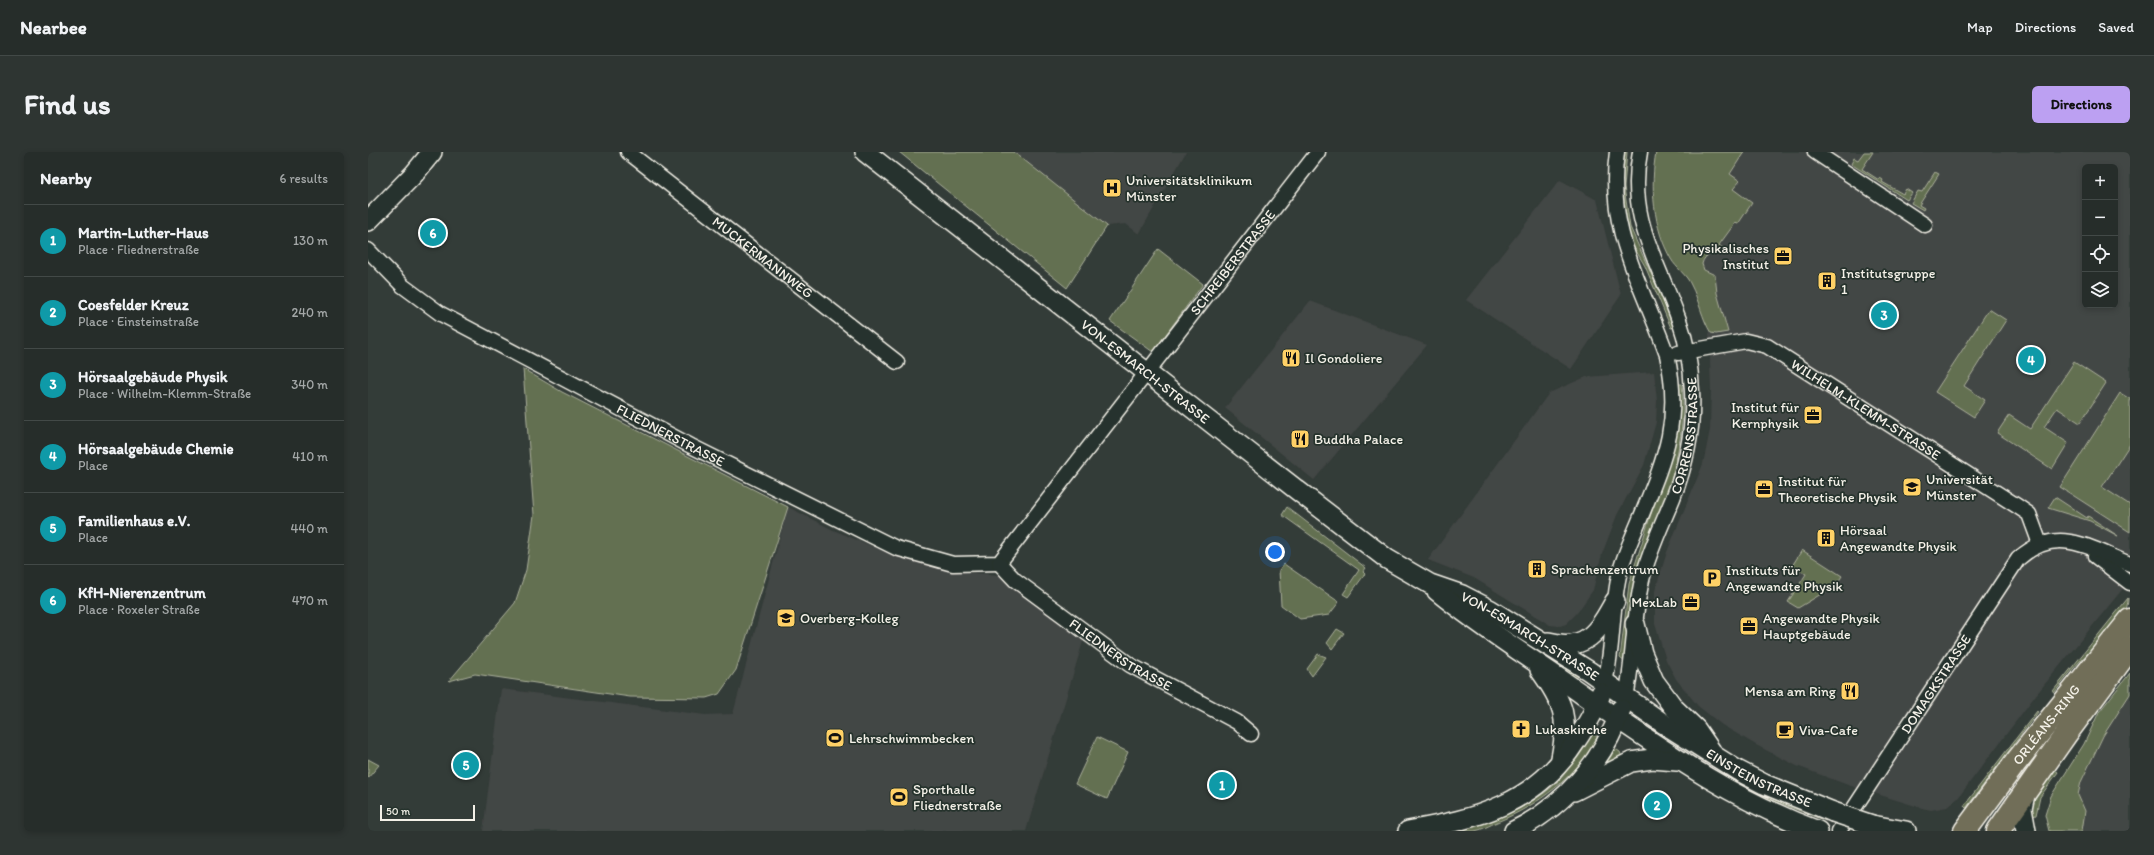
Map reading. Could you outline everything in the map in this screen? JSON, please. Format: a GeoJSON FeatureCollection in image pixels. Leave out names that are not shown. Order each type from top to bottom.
{"type":"FeatureCollection","features":[{"type":"Feature","properties":{"kind":"main road"},"geometry":{"type":"LineString","coordinates":[[368,221],[414,174],[432,152]]}},
{"type":"Feature","properties":{"kind":"main road","name":"VON-ESMARCH-STRASSE"},"geometry":{"type":"LineString","coordinates":[[865,152],[1369,546],[1430,584],[1478,624],[1597,705]]}},
{"type":"Feature","properties":{"kind":"main road","name":"VON-ESMARCH-STRASSE"},"geometry":{"type":"LineString","coordinates":[[1430,584],[1462,595],[1537,639],[1626,696]]}},
{"type":"Feature","properties":{"kind":"main road"},"geometry":{"type":"LineString","coordinates":[[1537,639],[1563,646],[1582,642],[1600,626],[1615,601]]}},
{"type":"Feature","properties":{"kind":"main road","name":"ORLÉANS-RING"},"geometry":{"type":"LineString","coordinates":[[1965,831],[2016,762],[2130,620]]}},
{"type":"Feature","properties":{"kind":"main road"},"geometry":{"type":"LineString","coordinates":[[1635,624],[1642,653],[1654,681],[1674,708],[1696,729],[1717,758]]}},
{"type":"Feature","properties":{"kind":"main road","name":"ORLÉANS-RING"},"geometry":{"type":"LineString","coordinates":[[1998,831],[2026,789],[2130,648]]}},
{"type":"Feature","properties":{"kind":"main road"},"geometry":{"type":"LineString","coordinates":[[1535,662],[1552,687],[1564,714],[1566,730],[1560,764]]}},
{"type":"Feature","properties":{"kind":"main road"},"geometry":{"type":"LineString","coordinates":[[1408,831],[1465,820],[1499,808],[1539,784],[1560,764],[1580,736],[1597,705],[1605,682]]}},
{"type":"Feature","properties":{"kind":"main road","name":"CORRENSSTRASSE"},"geometry":{"type":"LineString","coordinates":[[1569,793],[1588,770],[1618,720],[1626,696]]}},
{"type":"Feature","properties":{"kind":"main road","name":"EINSTEINSTRASSE"},"geometry":{"type":"LineString","coordinates":[[1626,696],[1717,758],[1764,784],[1833,812],[1872,825],[1906,831]]}},
{"type":"Feature","properties":{"kind":"main road","name":"EINSTEINSTRASSE"},"geometry":{"type":"LineString","coordinates":[[1597,705],[1680,762],[1737,796],[1775,815],[1818,831]]}},
{"type":"Feature","properties":{"kind":"main road"},"geometry":{"type":"LineString","coordinates":[[1514,831],[1547,812],[1569,793],[1632,762],[1652,759],[1680,762]]}},
{"type":"Feature","properties":{"kind":"main road"},"geometry":{"type":"LineString","coordinates":[[2026,789],[2022,809],[2026,831]]}},
{"type":"Feature","properties":{"kind":"street","name":"MUCKERMANNWEG"},"geometry":{"type":"LineString","coordinates":[[628,152],[897,362]]}},
{"type":"Feature","properties":{"kind":"street","name":"SCHREIBERSTRASSE"},"geometry":{"type":"LineString","coordinates":[[1147,372],[1318,152]]}},
{"type":"Feature","properties":{"kind":"street","name":"CORRENSSTRASSE"},"geometry":{"type":"LineString","coordinates":[[1605,682],[1610,664],[1615,601],[1620,572],[1627,550],[1668,446],[1673,403],[1667,355],[1622,238],[1615,192],[1617,152]]}},
{"type":"Feature","properties":{"kind":"street","name":"CORRENSSTRASSE"},"geometry":{"type":"LineString","coordinates":[[1626,696],[1638,599],[1649,555],[1676,490],[1689,441],[1692,393],[1687,352],[1679,319],[1651,253],[1642,225],[1637,183],[1640,152]]}},
{"type":"Feature","properties":{"kind":"street"},"geometry":{"type":"LineString","coordinates":[[1815,152],[1925,225]]}},
{"type":"Feature","properties":{"kind":"street","name":"FLIEDNERSTRASSE"},"geometry":{"type":"LineString","coordinates":[[368,250],[403,286],[441,314],[691,446],[896,548],[953,564],[999,563],[1015,580],[1130,665],[1237,722],[1251,734]]}},
{"type":"Feature","properties":{"kind":"street","name":"WILHELM-KLEMM-STRASSE"},"geometry":{"type":"LineString","coordinates":[[1667,355],[1746,341],[1767,346],[2029,514],[2040,544]]}},
{"type":"Feature","properties":{"kind":"street"},"geometry":{"type":"LineString","coordinates":[[999,563],[1147,372]]}},
{"type":"Feature","properties":{"kind":"street"},"geometry":{"type":"LineString","coordinates":[[2040,544],[2050,540],[2064,540],[2130,564]]}},
{"type":"Feature","properties":{"kind":"street","name":"DOMAGKSTRASSE"},"geometry":{"type":"LineString","coordinates":[[1839,831],[2013,565],[2023,554],[2040,544]]}},
{"type":"Feature","properties":{"kind":"street"},"geometry":{"type":"LineString","coordinates":[[2081,545],[2130,583]]}},
{"type":"Feature","properties":{"kind":"shaded area","name":"Universitätsklinikum Münster"},"geometry":{"type":"Polygon","coordinates":[[[1014,152],[1186,152],[1139,234],[1126,224],[1107,226],[1014,152]]]}},
{"type":"Feature","properties":{"kind":"shaded area","name":"Universität Münster"},"geometry":{"type":"Polygon","coordinates":[[[1656,152],[2130,152],[2130,580],[2035,696],[1958,798],[1947,807],[1931,810],[1922,808],[1848,785],[1797,766],[1756,745],[1722,725],[1698,706],[1676,679],[1666,660],[1655,624],[1655,591],[1667,552],[1703,464],[1710,430],[1711,390],[1709,330],[1691,284],[1670,258],[1657,219],[1653,186],[1656,152]]]}},
{"type":"Feature","properties":{"kind":"shaded area"},"geometry":{"type":"Polygon","coordinates":[[[1560,180],[1597,200],[1621,295],[1571,369],[1466,300],[1560,180]]]}},
{"type":"Feature","properties":{"kind":"shaded area"},"geometry":{"type":"Polygon","coordinates":[[[1310,301],[1427,345],[1314,480],[1225,408],[1310,301]]]}},
{"type":"Feature","properties":{"kind":"shaded area"},"geometry":{"type":"Polygon","coordinates":[[[1654,372],[1657,401],[1656,422],[1644,465],[1617,515],[1602,554],[1593,590],[1577,613],[1566,624],[1560,626],[1550,625],[1474,578],[1428,560],[1549,393],[1586,377],[1654,372]]]}},
{"type":"Feature","properties":{"kind":"shaded area"},"geometry":{"type":"Polygon","coordinates":[[[788,507],[833,530],[884,551],[953,571],[998,575],[1084,638],[1026,831],[483,831],[501,689],[705,715],[733,714],[788,507]]]}},
{"type":"Feature","properties":{"kind":"shaded area"},"geometry":{"type":"Polygon","coordinates":[[[2130,673],[2130,831],[2049,831],[2045,815],[2051,796],[2084,744],[2099,712],[2130,673]]]}},
{"type":"Feature","properties":{"kind":"green space"},"geometry":{"type":"Polygon","coordinates":[[[899,152],[1014,152],[1107,226],[1067,288],[899,152]]]}},
{"type":"Feature","properties":{"kind":"green space"},"geometry":{"type":"Polygon","coordinates":[[[1623,152],[1627,152],[1624,187],[1630,227],[1675,327],[1671,328],[1645,266],[1629,239],[1624,223],[1621,172],[1623,152]]]}},
{"type":"Feature","properties":{"kind":"green space"},"geometry":{"type":"Polygon","coordinates":[[[1656,152],[1744,152],[1730,174],[1740,181],[1733,189],[1752,203],[1738,224],[1735,223],[1719,245],[1724,249],[1721,252],[1707,256],[1703,260],[1702,264],[1704,270],[1715,275],[1717,293],[1728,332],[1716,334],[1711,333],[1705,322],[1689,281],[1673,262],[1665,247],[1660,234],[1654,207],[1653,179],[1656,152]]]}},
{"type":"Feature","properties":{"kind":"green space"},"geometry":{"type":"Polygon","coordinates":[[[1864,152],[1873,152],[1862,169],[1879,180],[1880,178],[1883,180],[1882,182],[1903,194],[1906,189],[1912,193],[1907,200],[1851,164],[1854,158],[1858,160],[1864,152]]]}},
{"type":"Feature","properties":{"kind":"green space"},"geometry":{"type":"Polygon","coordinates":[[[1935,172],[1939,174],[1919,205],[1924,208],[1923,210],[1911,203],[1918,191],[1922,192],[1935,172]]]}},
{"type":"Feature","properties":{"kind":"green space"},"geometry":{"type":"Polygon","coordinates":[[[1158,249],[1203,284],[1153,352],[1110,321],[1158,249]]]}},
{"type":"Feature","properties":{"kind":"green space"},"geometry":{"type":"Polygon","coordinates":[[[1989,309],[2006,320],[1964,386],[1985,400],[1974,417],[1935,392],[1989,309]]]}},
{"type":"Feature","properties":{"kind":"green space"},"geometry":{"type":"Polygon","coordinates":[[[2074,362],[2106,383],[2080,423],[2057,408],[2044,427],[2068,443],[2052,469],[1997,433],[2009,415],[2030,429],[2074,362]]]}},
{"type":"Feature","properties":{"kind":"green space"},"geometry":{"type":"Polygon","coordinates":[[[523,369],[562,392],[788,507],[736,670],[719,694],[706,698],[630,697],[475,674],[449,681],[515,603],[526,570],[534,515],[523,369]]]}},
{"type":"Feature","properties":{"kind":"green space"},"geometry":{"type":"Polygon","coordinates":[[[1678,384],[1682,384],[1683,401],[1678,453],[1626,663],[1620,658],[1629,584],[1676,434],[1679,411],[1678,384]]]}},
{"type":"Feature","properties":{"kind":"green space"},"geometry":{"type":"Polygon","coordinates":[[[2120,393],[2130,399],[2130,444],[2102,487],[2130,505],[2130,532],[2060,487],[2120,393]]]}},
{"type":"Feature","properties":{"kind":"green space"},"geometry":{"type":"Polygon","coordinates":[[[2055,497],[2087,518],[2088,516],[2118,536],[2090,521],[2048,508],[2055,497]]]}},
{"type":"Feature","properties":{"kind":"green space"},"geometry":{"type":"Polygon","coordinates":[[[1287,507],[1366,568],[1363,572],[1365,574],[1348,597],[1343,594],[1359,570],[1282,515],[1287,507]]]}},
{"type":"Feature","properties":{"kind":"green space"},"geometry":{"type":"Polygon","coordinates":[[[1802,550],[1842,576],[1836,585],[1798,608],[1788,602],[1806,574],[1792,566],[1802,550]]]}},
{"type":"Feature","properties":{"kind":"green space"},"geometry":{"type":"Polygon","coordinates":[[[1284,564],[1339,602],[1329,615],[1300,619],[1281,605],[1279,570],[1284,564]]]}},
{"type":"Feature","properties":{"kind":"green space"},"geometry":{"type":"Polygon","coordinates":[[[2128,598],[2127,606],[2123,615],[2111,632],[2078,663],[2054,693],[2053,691],[2128,598]]]}},
{"type":"Feature","properties":{"kind":"green space"},"geometry":{"type":"Polygon","coordinates":[[[1493,622],[1578,671],[1577,679],[1493,622]]]}},
{"type":"Feature","properties":{"kind":"green space"},"geometry":{"type":"Polygon","coordinates":[[[1337,629],[1344,633],[1332,649],[1327,643],[1337,629]]]}},
{"type":"Feature","properties":{"kind":"green space"},"geometry":{"type":"Polygon","coordinates":[[[1318,654],[1326,657],[1312,676],[1307,669],[1318,654]]]}},
{"type":"Feature","properties":{"kind":"green space"},"geometry":{"type":"Polygon","coordinates":[[[2130,673],[2130,694],[2103,736],[2081,782],[2078,795],[2085,811],[2082,831],[2049,831],[2045,815],[2051,796],[2084,744],[2099,712],[2130,673]]]}},
{"type":"Feature","properties":{"kind":"green space"},"geometry":{"type":"Polygon","coordinates":[[[2037,711],[2038,712],[1966,808],[1964,806],[2037,711]]]}},
{"type":"Feature","properties":{"kind":"green space"},"geometry":{"type":"Polygon","coordinates":[[[1590,732],[1599,738],[1579,765],[1555,788],[1527,807],[1483,829],[1474,831],[1453,831],[1511,812],[1525,805],[1551,788],[1562,777],[1590,732]]]}},
{"type":"Feature","properties":{"kind":"green space"},"geometry":{"type":"Polygon","coordinates":[[[1097,737],[1128,752],[1107,799],[1075,784],[1097,737]]]}},
{"type":"Feature","properties":{"kind":"green space"},"geometry":{"type":"Polygon","coordinates":[[[1614,748],[1620,752],[1623,760],[1602,767],[1614,748]]]}},
{"type":"Feature","properties":{"kind":"green space"},"geometry":{"type":"Polygon","coordinates":[[[368,759],[379,765],[368,778],[368,759]]]}},
{"type":"Feature","properties":{"kind":"green space"},"geometry":{"type":"Polygon","coordinates":[[[1699,762],[1754,792],[1828,817],[1826,821],[1782,804],[1746,794],[1699,762]]]}},
{"type":"Feature","properties":{"kind":"green space"},"geometry":{"type":"Polygon","coordinates":[[[2055,770],[2058,772],[2040,797],[2036,815],[2030,817],[2030,804],[2055,770]]]}},
{"type":"Feature","properties":{"kind":"place","name":"Universitätsklinikum Münster"},"geometry":{"type":"Point","coordinates":[1112,188]}},
{"type":"Feature","properties":{"kind":"place","name":"KfH-Nierenzentrum"},"geometry":{"type":"Point","coordinates":[433,233]}},
{"type":"Feature","properties":{"kind":"place","name":"Physikalisches Institut"},"geometry":{"type":"Point","coordinates":[1783,256]}},
{"type":"Feature","properties":{"kind":"place","name":"Institutsgruppe 1"},"geometry":{"type":"Point","coordinates":[1827,281]}},
{"type":"Feature","properties":{"kind":"place","name":"Hörsaalgebäude Physik"},"geometry":{"type":"Point","coordinates":[1884,315]}},
{"type":"Feature","properties":{"kind":"place","name":"Il Gondoliere"},"geometry":{"type":"Point","coordinates":[1291,358]}},
{"type":"Feature","properties":{"kind":"place","name":"Hörsaalgebäude Chemie"},"geometry":{"type":"Point","coordinates":[2031,360]}},
{"type":"Feature","properties":{"kind":"place","name":"Institut für Kernphysik"},"geometry":{"type":"Point","coordinates":[1813,415]}},
{"type":"Feature","properties":{"kind":"place","name":"Buddha Palace"},"geometry":{"type":"Point","coordinates":[1300,439]}},
{"type":"Feature","properties":{"kind":"place","name":"Universität Münster"},"geometry":{"type":"Point","coordinates":[1912,487]}},
{"type":"Feature","properties":{"kind":"place","name":"Institut für Theoretische Physik"},"geometry":{"type":"Point","coordinates":[1764,489]}},
{"type":"Feature","properties":{"kind":"place","name":"Hörsaal Angewandte Physik"},"geometry":{"type":"Point","coordinates":[1826,538]}},
{"type":"Feature","properties":{"kind":"place","name":"Sprachenzentrum"},"geometry":{"type":"Point","coordinates":[1537,569]}},
{"type":"Feature","properties":{"kind":"place","name":"Instituts für Angewandte Physik"},"geometry":{"type":"Point","coordinates":[1712,578]}},
{"type":"Feature","properties":{"kind":"place","name":"MexLab"},"geometry":{"type":"Point","coordinates":[1691,602]}},
{"type":"Feature","properties":{"kind":"place","name":"Overberg-Kolleg"},"geometry":{"type":"Point","coordinates":[786,618]}},
{"type":"Feature","properties":{"kind":"place","name":"Angewandte Physik Hauptgebäude"},"geometry":{"type":"Point","coordinates":[1749,626]}},
{"type":"Feature","properties":{"kind":"place","name":"Mensa am Ring"},"geometry":{"type":"Point","coordinates":[1850,691]}},
{"type":"Feature","properties":{"kind":"place","name":"Lukaskirche"},"geometry":{"type":"Point","coordinates":[1521,729]}},
{"type":"Feature","properties":{"kind":"place","name":"Viva-Cafe"},"geometry":{"type":"Point","coordinates":[1785,730]}},
{"type":"Feature","properties":{"kind":"place","name":"Lehrschwimmbecken"},"geometry":{"type":"Point","coordinates":[835,738]}},
{"type":"Feature","properties":{"kind":"place","name":"Familienhaus e.V."},"geometry":{"type":"Point","coordinates":[466,765]}},
{"type":"Feature","properties":{"kind":"place","name":"Martin-Luther-Haus"},"geometry":{"type":"Point","coordinates":[1222,785]}},
{"type":"Feature","properties":{"kind":"place","name":"Sporthalle Fliednerstraße"},"geometry":{"type":"Point","coordinates":[899,797]}},
{"type":"Feature","properties":{"kind":"place","name":"Coesfelder Kreuz"},"geometry":{"type":"Point","coordinates":[1657,805]}}]}
